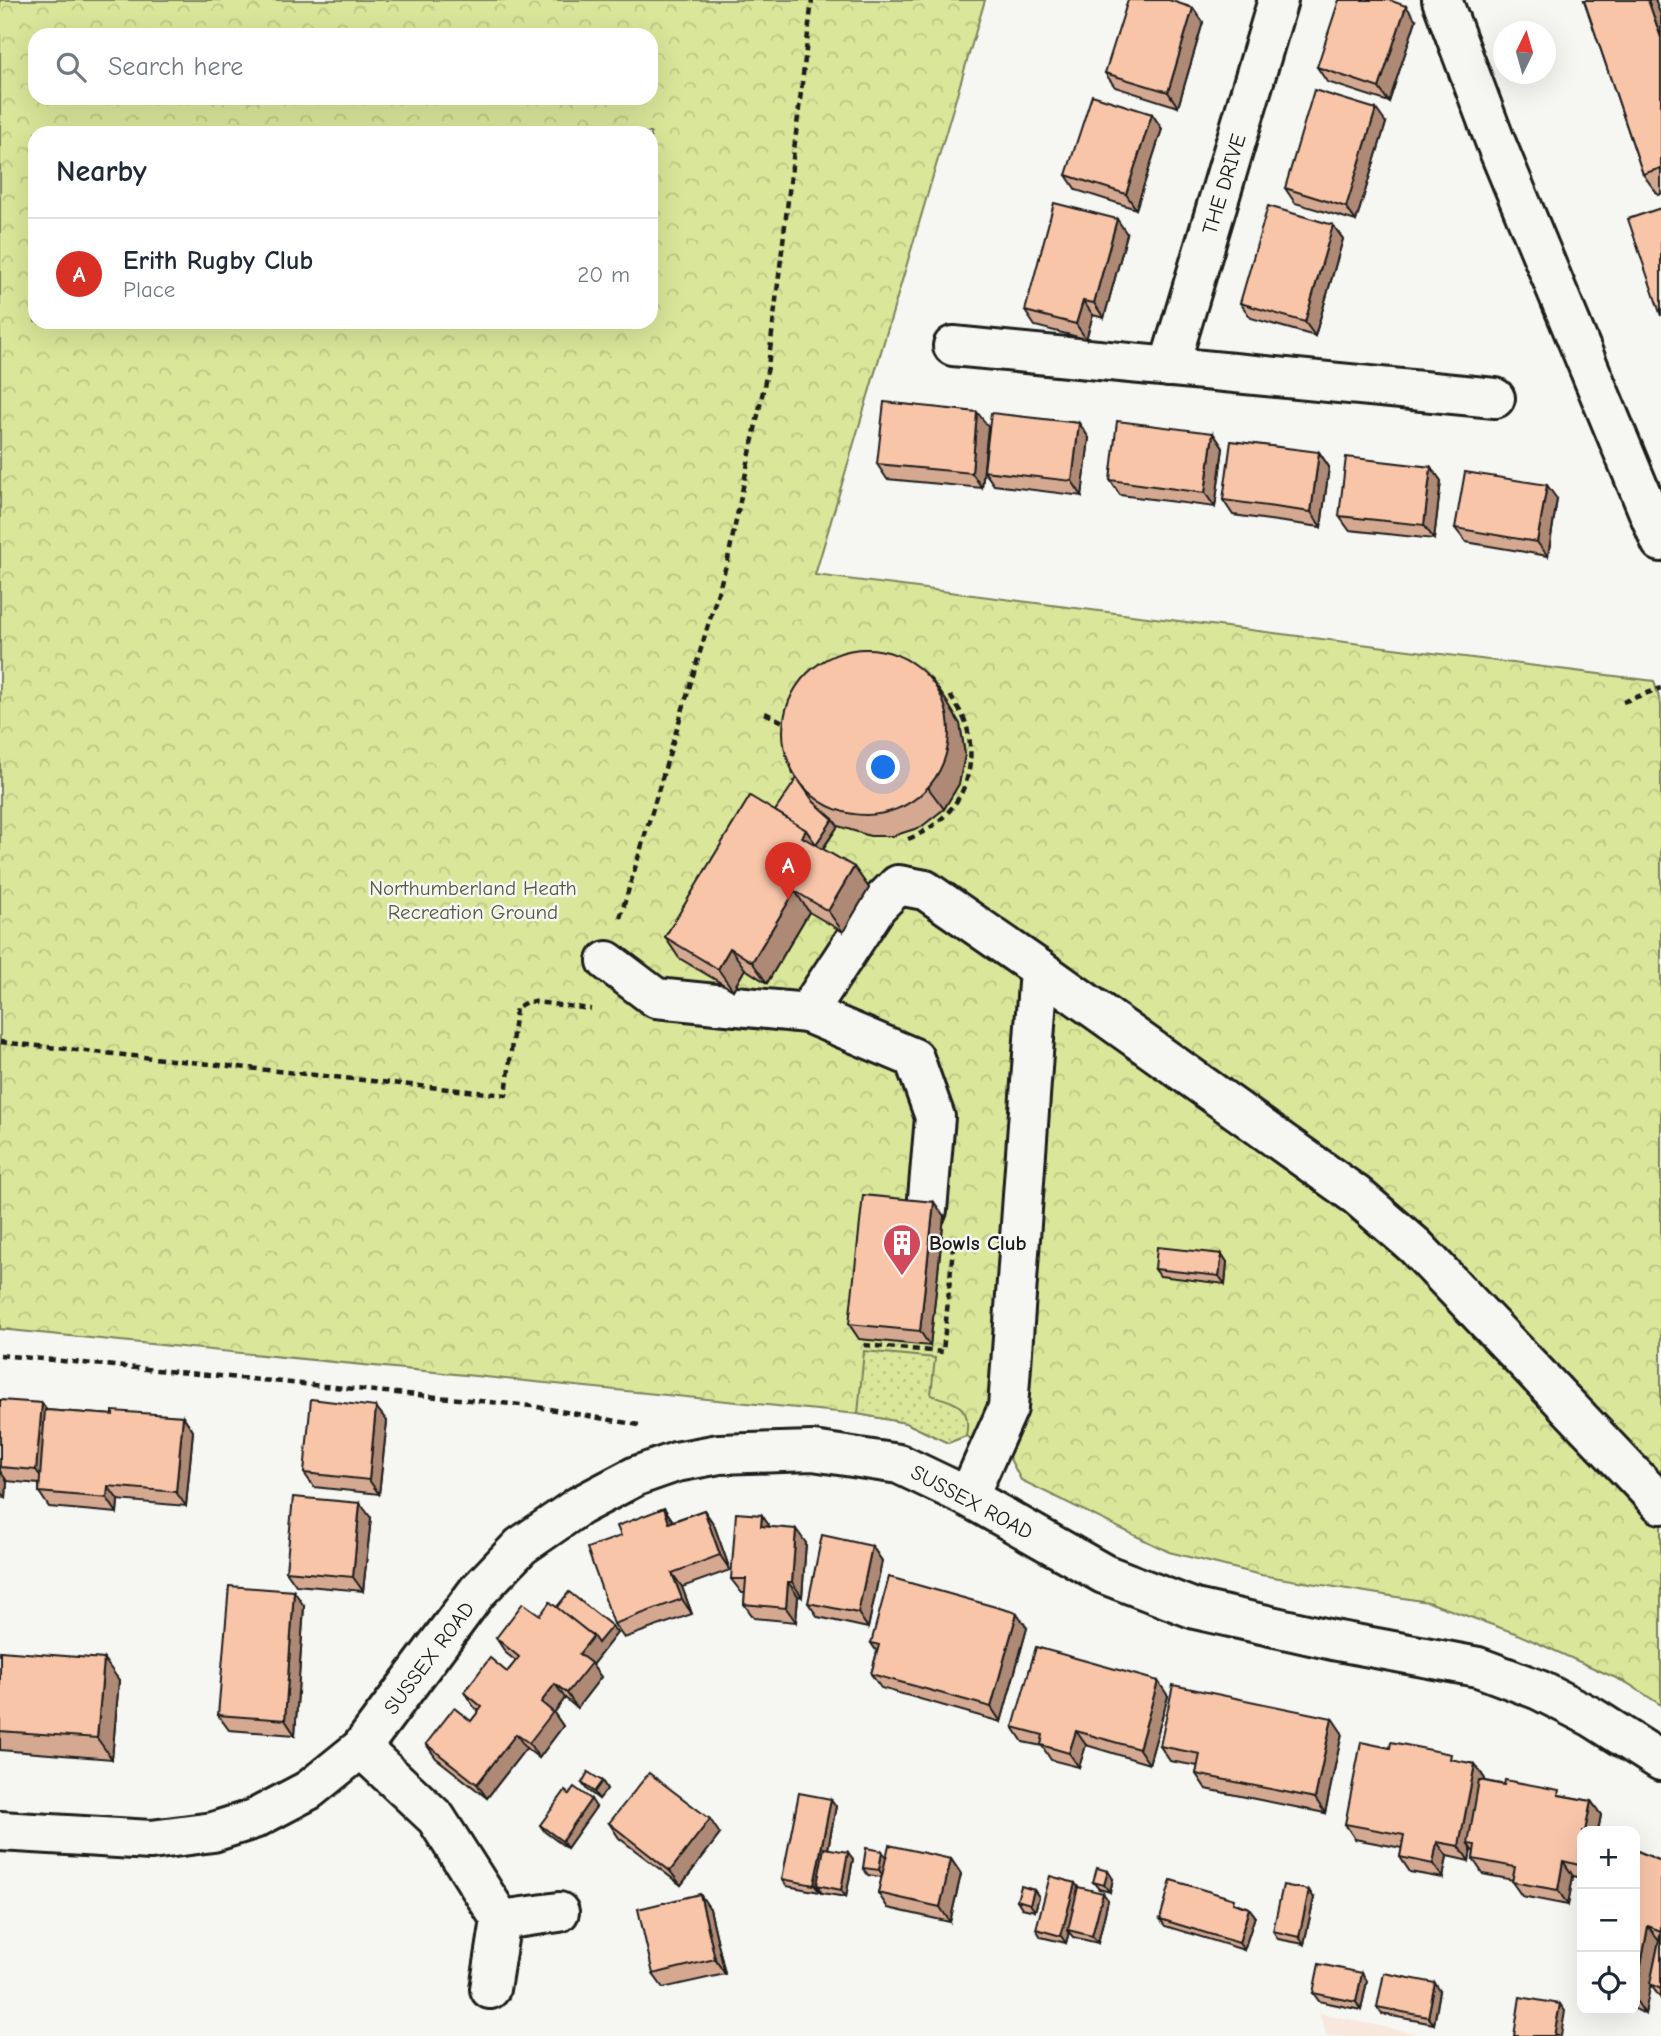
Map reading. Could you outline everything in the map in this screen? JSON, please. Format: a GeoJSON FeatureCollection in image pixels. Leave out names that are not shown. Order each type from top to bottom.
{"type":"FeatureCollection","features":[{"type":"Feature","properties":{"kind":"street","name":"THE DRIVE"},"geometry":{"type":"LineString","coordinates":[[1169,367],[1278,0]]}},
{"type":"Feature","properties":{"kind":"street"},"geometry":{"type":"LineString","coordinates":[[1442,0],[1495,141],[1661,542]]}},
{"type":"Feature","properties":{"kind":"street"},"geometry":{"type":"LineString","coordinates":[[953,346],[1495,398]]}},
{"type":"Feature","properties":{"kind":"street"},"geometry":{"type":"LineString","coordinates":[[807,1013],[877,906],[898,885],[925,890],[1356,1195],[1415,1246],[1661,1504]]}},
{"type":"Feature","properties":{"kind":"street"},"geometry":{"type":"LineString","coordinates":[[607,961],[656,998],[807,1013],[914,1058],[935,1116],[927,1210]]}},
{"type":"Feature","properties":{"kind":"street"},"geometry":{"type":"LineString","coordinates":[[968,1497],[1008,1408],[1039,969]]}},
{"type":"Feature","properties":{"kind":"street","name":"SUSSEX ROAD"},"geometry":{"type":"LineString","coordinates":[[0,1831],[151,1840],[213,1832],[254,1819],[309,1790],[361,1748],[477,1592],[521,1546],[579,1506],[636,1476],[676,1462],[719,1454],[813,1451],[900,1464],[968,1497],[1104,1574],[1195,1609],[1332,1640],[1478,1667],[1539,1690],[1592,1717],[1661,1761]]}},
{"type":"Feature","properties":{"kind":"street"},"geometry":{"type":"LineString","coordinates":[[361,1748],[436,1818],[501,1920],[490,1989]]}},
{"type":"Feature","properties":{"kind":"street"},"geometry":{"type":"LineString","coordinates":[[501,1920],[559,1912]]}},
{"type":"Feature","properties":{"kind":"path"},"geometry":{"type":"LineString","coordinates":[[0,1042],[506,1095],[516,1009],[528,1001],[593,1009],[728,559],[768,367],[812,0]]}},
{"type":"Feature","properties":{"kind":"path"},"geometry":{"type":"LineString","coordinates":[[1623,702],[1661,688]]}},
{"type":"Feature","properties":{"kind":"path"},"geometry":{"type":"LineString","coordinates":[[898,885],[901,842],[924,833],[949,813],[965,787],[972,756],[966,722],[950,695]]}},
{"type":"Feature","properties":{"kind":"path"},"geometry":{"type":"LineString","coordinates":[[765,713],[794,727]]}},
{"type":"Feature","properties":{"kind":"path"},"geometry":{"type":"LineString","coordinates":[[792,764],[796,784]]}},
{"type":"Feature","properties":{"kind":"path"},"geometry":{"type":"LineString","coordinates":[[864,1345],[943,1352],[956,1212],[927,1210]]}},
{"type":"Feature","properties":{"kind":"path"},"geometry":{"type":"LineString","coordinates":[[0,1355],[532,1406],[640,1425]]}},
{"type":"Feature","properties":{"kind":"shaded area"},"geometry":{"type":"Polygon","coordinates":[[[1319,2013],[1425,2036],[1327,2036],[1319,2013]]]}},
{"type":"Feature","properties":{"kind":"green space","name":"Northumberland Heath Recreation Ground"},"geometry":{"type":"Polygon","coordinates":[[[0,0],[985,0],[815,575],[1654,681],[1661,705],[1661,1705],[1627,1683],[1515,1633],[1428,1602],[1261,1575],[1169,1552],[1021,1480],[1009,1457],[966,1436],[948,1443],[906,1423],[858,1414],[0,1329],[0,0]]]}},
{"type":"Feature","properties":{"kind":"green space"},"geometry":{"type":"Polygon","coordinates":[[[864,1351],[935,1358],[931,1395],[960,1407],[967,1418],[966,1436],[948,1443],[906,1423],[858,1414],[864,1351]]]}},
{"type":"Feature","properties":{"kind":"building"},"geometry":{"type":"Polygon","coordinates":[[[1128,0],[1169,0],[1193,8],[1168,92],[1105,73],[1128,0]]]}},
{"type":"Feature","properties":{"kind":"building"},"geometry":{"type":"Polygon","coordinates":[[[1339,0],[1389,0],[1406,6],[1379,88],[1317,67],[1339,0]]]}},
{"type":"Feature","properties":{"kind":"building"},"geometry":{"type":"Polygon","coordinates":[[[1584,0],[1648,0],[1661,38],[1661,168],[1643,174],[1584,0]]]}},
{"type":"Feature","properties":{"kind":"building"},"geometry":{"type":"Polygon","coordinates":[[[1314,90],[1376,109],[1346,207],[1285,188],[1314,90]]]}},
{"type":"Feature","properties":{"kind":"building"},"geometry":{"type":"Polygon","coordinates":[[[1092,95],[1152,114],[1126,194],[1066,175],[1092,95]]]}},
{"type":"Feature","properties":{"kind":"building"},"geometry":{"type":"Polygon","coordinates":[[[1054,203],[1117,219],[1094,303],[1083,301],[1076,324],[1025,311],[1054,203]]]}},
{"type":"Feature","properties":{"kind":"building"},"geometry":{"type":"Polygon","coordinates":[[[1268,206],[1333,225],[1305,322],[1240,303],[1268,206]]]}},
{"type":"Feature","properties":{"kind":"building"},"geometry":{"type":"Polygon","coordinates":[[[1661,208],[1661,316],[1628,219],[1661,208]]]}},
{"type":"Feature","properties":{"kind":"building"},"geometry":{"type":"Polygon","coordinates":[[[884,402],[977,412],[972,473],[877,464],[884,402]]]}},
{"type":"Feature","properties":{"kind":"building"},"geometry":{"type":"Polygon","coordinates":[[[991,413],[1079,423],[1072,481],[984,471],[991,413]]]}},
{"type":"Feature","properties":{"kind":"building"},"geometry":{"type":"Polygon","coordinates":[[[1117,421],[1213,433],[1205,493],[1110,480],[1117,421]]]}},
{"type":"Feature","properties":{"kind":"building"},"geometry":{"type":"Polygon","coordinates":[[[1231,441],[1319,452],[1311,512],[1223,500],[1231,441]]]}},
{"type":"Feature","properties":{"kind":"building"},"geometry":{"type":"Polygon","coordinates":[[[1346,457],[1431,467],[1424,525],[1339,516],[1346,457]]]}},
{"type":"Feature","properties":{"kind":"building"},"geometry":{"type":"Polygon","coordinates":[[[1465,472],[1547,485],[1537,542],[1455,528],[1465,472]]]}},
{"type":"Feature","properties":{"kind":"building"},"geometry":{"type":"Polygon","coordinates":[[[866,649],[898,655],[925,673],[943,700],[949,732],[943,764],[925,791],[898,809],[866,815],[834,809],[807,791],[789,764],[783,732],[789,700],[807,673],[834,655],[866,649]]]}},
{"type":"Feature","properties":{"kind":"building"},"geometry":{"type":"Polygon","coordinates":[[[797,778],[814,802],[833,819],[816,844],[806,830],[775,811],[797,778]]]}},
{"type":"Feature","properties":{"kind":"building"},"geometry":{"type":"Polygon","coordinates":[[[750,796],[806,830],[802,837],[854,867],[828,911],[795,891],[752,962],[730,948],[718,969],[665,937],[750,796]]]}},
{"type":"Feature","properties":{"kind":"building","name":"Bowls Club"},"geometry":{"type":"Polygon","coordinates":[[[863,1195],[934,1202],[920,1331],[849,1324],[863,1195]]]}},
{"type":"Feature","properties":{"kind":"building"},"geometry":{"type":"Polygon","coordinates":[[[1157,1247],[1222,1254],[1219,1276],[1155,1269],[1157,1247]]]}},
{"type":"Feature","properties":{"kind":"building"},"geometry":{"type":"Polygon","coordinates":[[[311,1399],[376,1407],[369,1480],[304,1473],[311,1399]]]}},
{"type":"Feature","properties":{"kind":"building"},"geometry":{"type":"Polygon","coordinates":[[[0,1400],[42,1403],[36,1470],[0,1467],[0,1400]]]}},
{"type":"Feature","properties":{"kind":"building"},"geometry":{"type":"Polygon","coordinates":[[[45,1410],[183,1416],[176,1492],[108,1486],[107,1498],[39,1492],[45,1410]]]}},
{"type":"Feature","properties":{"kind":"building"},"geometry":{"type":"Polygon","coordinates":[[[293,1497],[360,1503],[353,1577],[286,1571],[293,1497]]]}},
{"type":"Feature","properties":{"kind":"building"},"geometry":{"type":"Polygon","coordinates":[[[664,1508],[669,1523],[704,1510],[720,1555],[672,1573],[682,1599],[614,1624],[587,1548],[621,1536],[617,1526],[664,1508]]]}},
{"type":"Feature","properties":{"kind":"building"},"geometry":{"type":"Polygon","coordinates":[[[736,1513],[762,1515],[761,1526],[796,1529],[792,1582],[788,1582],[786,1608],[744,1604],[746,1579],[731,1579],[736,1513]]]}},
{"type":"Feature","properties":{"kind":"building"},"geometry":{"type":"Polygon","coordinates":[[[822,1535],[872,1546],[858,1613],[808,1603],[822,1535]]]}},
{"type":"Feature","properties":{"kind":"building"},"geometry":{"type":"Polygon","coordinates":[[[889,1577],[1017,1613],[991,1707],[871,1674],[879,1645],[871,1643],[889,1577]]]}},
{"type":"Feature","properties":{"kind":"building"},"geometry":{"type":"Polygon","coordinates":[[[229,1586],[294,1591],[285,1720],[218,1715],[229,1586]]]}},
{"type":"Feature","properties":{"kind":"building"},"geometry":{"type":"Polygon","coordinates":[[[569,1592],[612,1626],[598,1643],[593,1636],[556,1608],[569,1592]]]}},
{"type":"Feature","properties":{"kind":"building"},"geometry":{"type":"Polygon","coordinates":[[[550,1602],[593,1636],[579,1654],[591,1663],[567,1693],[555,1684],[541,1702],[553,1712],[529,1743],[516,1734],[477,1784],[426,1744],[454,1708],[471,1721],[482,1707],[464,1692],[490,1658],[507,1672],[519,1657],[496,1638],[523,1603],[540,1615],[550,1602]]]}},
{"type":"Feature","properties":{"kind":"building"},"geometry":{"type":"Polygon","coordinates":[[[1036,1647],[1158,1681],[1139,1749],[1076,1731],[1069,1753],[1041,1745],[1043,1735],[1013,1727],[1036,1647]]]}},
{"type":"Feature","properties":{"kind":"building"},"geometry":{"type":"Polygon","coordinates":[[[0,1651],[104,1659],[97,1738],[0,1731],[0,1651]]]}},
{"type":"Feature","properties":{"kind":"building"},"geometry":{"type":"Polygon","coordinates":[[[1173,1685],[1332,1718],[1315,1798],[1196,1774],[1200,1754],[1160,1746],[1173,1685]]]}},
{"type":"Feature","properties":{"kind":"building"},"geometry":{"type":"Polygon","coordinates":[[[1361,1742],[1390,1748],[1391,1742],[1451,1754],[1450,1759],[1475,1764],[1459,1846],[1437,1842],[1433,1864],[1400,1857],[1404,1835],[1345,1824],[1361,1742]]]}},
{"type":"Feature","properties":{"kind":"building"},"geometry":{"type":"Polygon","coordinates":[[[588,1772],[602,1781],[594,1792],[582,1783],[588,1772]]]}},
{"type":"Feature","properties":{"kind":"building"},"geometry":{"type":"Polygon","coordinates":[[[649,1773],[710,1819],[670,1871],[609,1823],[649,1773]]]}},
{"type":"Feature","properties":{"kind":"building"},"geometry":{"type":"Polygon","coordinates":[[[1479,1780],[1504,1785],[1505,1780],[1559,1790],[1558,1795],[1591,1801],[1586,1826],[1577,1826],[1577,1864],[1563,1861],[1558,1890],[1512,1882],[1515,1867],[1473,1859],[1475,1845],[1468,1844],[1479,1780]]]}},
{"type":"Feature","properties":{"kind":"building"},"geometry":{"type":"Polygon","coordinates":[[[574,1787],[591,1799],[562,1841],[540,1825],[565,1791],[569,1794],[574,1787]]]}},
{"type":"Feature","properties":{"kind":"building"},"geometry":{"type":"Polygon","coordinates":[[[799,1793],[831,1799],[814,1885],[782,1879],[799,1793]]]}},
{"type":"Feature","properties":{"kind":"building"},"geometry":{"type":"Polygon","coordinates":[[[889,1845],[951,1859],[940,1907],[878,1893],[889,1845]]]}},
{"type":"Feature","properties":{"kind":"building"},"geometry":{"type":"Polygon","coordinates":[[[824,1848],[848,1852],[841,1890],[817,1885],[824,1848]]]}},
{"type":"Feature","properties":{"kind":"building"},"geometry":{"type":"Polygon","coordinates":[[[866,1848],[882,1851],[879,1870],[863,1868],[866,1848]]]}},
{"type":"Feature","properties":{"kind":"building"},"geometry":{"type":"Polygon","coordinates":[[[1640,1852],[1661,1861],[1661,1931],[1648,1926],[1640,1971],[1640,1852]]]}},
{"type":"Feature","properties":{"kind":"building"},"geometry":{"type":"Polygon","coordinates":[[[1097,1868],[1108,1871],[1104,1885],[1093,1882],[1097,1868]]]}},
{"type":"Feature","properties":{"kind":"building"},"geometry":{"type":"Polygon","coordinates":[[[1050,1876],[1075,1883],[1061,1936],[1036,1929],[1050,1876]]]}},
{"type":"Feature","properties":{"kind":"building"},"geometry":{"type":"Polygon","coordinates":[[[1171,1880],[1234,1899],[1233,1903],[1249,1908],[1239,1943],[1160,1919],[1171,1880]]]}},
{"type":"Feature","properties":{"kind":"building"},"geometry":{"type":"Polygon","coordinates":[[[1283,1885],[1309,1890],[1299,1937],[1273,1931],[1283,1885]]]}},
{"type":"Feature","properties":{"kind":"building"},"geometry":{"type":"Polygon","coordinates":[[[1021,1886],[1034,1890],[1030,1904],[1017,1900],[1021,1886]]]}},
{"type":"Feature","properties":{"kind":"building"},"geometry":{"type":"Polygon","coordinates":[[[1078,1887],[1103,1893],[1092,1936],[1068,1930],[1078,1887]]]}},
{"type":"Feature","properties":{"kind":"building"},"geometry":{"type":"Polygon","coordinates":[[[700,1894],[715,1959],[653,1974],[638,1909],[700,1894]]]}},
{"type":"Feature","properties":{"kind":"building"},"geometry":{"type":"Polygon","coordinates":[[[1661,1931],[1661,1989],[1650,1984],[1661,1931]]]}},
{"type":"Feature","properties":{"kind":"building"},"geometry":{"type":"Polygon","coordinates":[[[1319,1964],[1362,1973],[1356,2002],[1313,1993],[1319,1964]]]}},
{"type":"Feature","properties":{"kind":"building"},"geometry":{"type":"Polygon","coordinates":[[[1384,1973],[1435,1983],[1428,2017],[1377,2007],[1384,1973]]]}},
{"type":"Feature","properties":{"kind":"building"},"geometry":{"type":"Polygon","coordinates":[[[1520,1997],[1560,2004],[1554,2036],[1514,2036],[1520,1997]]]}},
{"type":"Feature","properties":{"kind":"place","name":"Erith Rugby Club"},"geometry":{"type":"Point","coordinates":[788,900]}},
{"type":"Feature","properties":{"kind":"place","name":"Bowls Club"},"geometry":{"type":"Point","coordinates":[902,1277]}}]}
